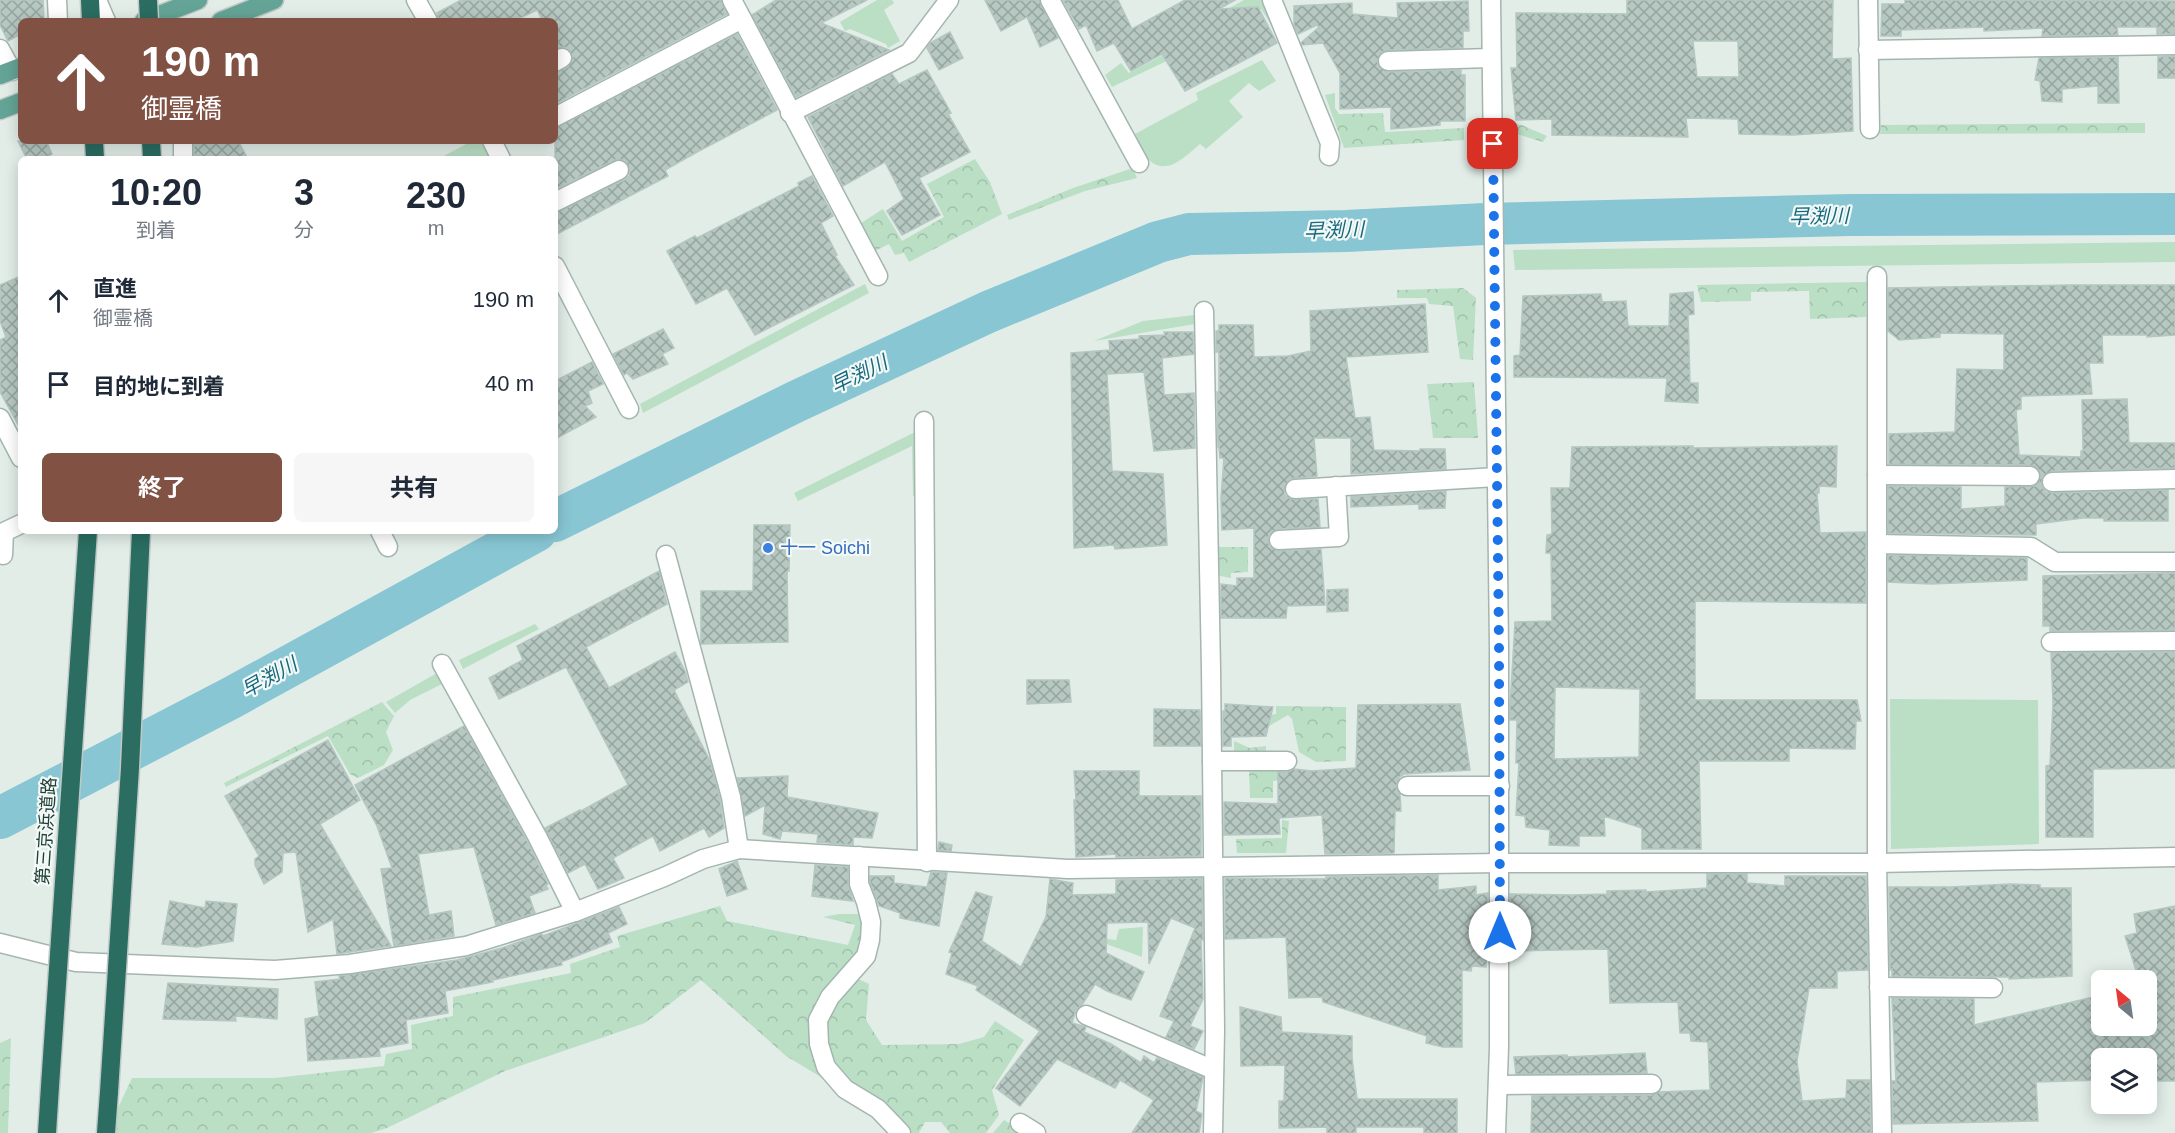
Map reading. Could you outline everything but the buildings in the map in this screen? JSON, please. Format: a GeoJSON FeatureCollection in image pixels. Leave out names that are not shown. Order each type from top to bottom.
{"type":"FeatureCollection","features":[{"type":"Feature","properties":{"kind":"highway"},"geometry":{"type":"LineString","coordinates":[[90,0],[91,18]]}},
{"type":"Feature","properties":{"kind":"highway"},"geometry":{"type":"LineString","coordinates":[[148,0],[149,18]]}},
{"type":"Feature","properties":{"kind":"highway","name":"第三京浜道路"},"geometry":{"type":"LineString","coordinates":[[47,1133],[88,534]]}},
{"type":"Feature","properties":{"kind":"highway"},"geometry":{"type":"LineString","coordinates":[[106,1133],[130,768],[141,534]]}},
{"type":"Feature","properties":{"kind":"main road"},"geometry":{"type":"LineString","coordinates":[[152,18],[198,0]]}},
{"type":"Feature","properties":{"kind":"main road"},"geometry":{"type":"LineString","coordinates":[[229,18],[274,0]]}},
{"type":"Feature","properties":{"kind":"main road"},"geometry":{"type":"LineString","coordinates":[[0,110],[18,103]]}},
{"type":"Feature","properties":{"kind":"street"},"geometry":{"type":"LineString","coordinates":[[57,0],[58,18]]}},
{"type":"Feature","properties":{"kind":"street"},"geometry":{"type":"LineString","coordinates":[[97,0],[105,18]]}},
{"type":"Feature","properties":{"kind":"street"},"geometry":{"type":"LineString","coordinates":[[416,0],[426,18]]}},
{"type":"Feature","properties":{"kind":"street"},"geometry":{"type":"LineString","coordinates":[[732,0],[878,276]]}},
{"type":"Feature","properties":{"kind":"street"},"geometry":{"type":"LineString","coordinates":[[790,112],[909,53],[949,0]]}},
{"type":"Feature","properties":{"kind":"street"},"geometry":{"type":"LineString","coordinates":[[1050,0],[1139,163]]}},
{"type":"Feature","properties":{"kind":"street"},"geometry":{"type":"LineString","coordinates":[[1272,0],[1330,143],[1329,156]]}},
{"type":"Feature","properties":{"kind":"street"},"geometry":{"type":"LineString","coordinates":[[1491,0],[1500,786],[1496,1133]]}},
{"type":"Feature","properties":{"kind":"street"},"geometry":{"type":"LineString","coordinates":[[1868,0],[1870,129]]}},
{"type":"Feature","properties":{"kind":"street"},"geometry":{"type":"LineString","coordinates":[[558,115],[742,19]]}},
{"type":"Feature","properties":{"kind":"street"},"geometry":{"type":"LineString","coordinates":[[1868,50],[2175,45]]}},
{"type":"Feature","properties":{"kind":"street"},"geometry":{"type":"LineString","coordinates":[[0,49],[11,71]]}},
{"type":"Feature","properties":{"kind":"street"},"geometry":{"type":"LineString","coordinates":[[1388,61],[1491,58]]}},
{"type":"Feature","properties":{"kind":"street"},"geometry":{"type":"LineString","coordinates":[[558,200],[619,170]]}},
{"type":"Feature","properties":{"kind":"street"},"geometry":{"type":"LineString","coordinates":[[558,272],[629,409]]}},
{"type":"Feature","properties":{"kind":"street"},"geometry":{"type":"LineString","coordinates":[[1877,276],[1877,862],[1882,1133]]}},
{"type":"Feature","properties":{"kind":"street"},"geometry":{"type":"LineString","coordinates":[[1204,311],[1212,761],[1213,1133]]}},
{"type":"Feature","properties":{"kind":"street"},"geometry":{"type":"LineString","coordinates":[[0,418],[18,452]]}},
{"type":"Feature","properties":{"kind":"street"},"geometry":{"type":"LineString","coordinates":[[924,421],[927,862]]}},
{"type":"Feature","properties":{"kind":"street"},"geometry":{"type":"LineString","coordinates":[[1877,475],[2030,476]]}},
{"type":"Feature","properties":{"kind":"street"},"geometry":{"type":"LineString","coordinates":[[1295,489],[1497,477]]}},
{"type":"Feature","properties":{"kind":"street"},"geometry":{"type":"LineString","coordinates":[[2052,482],[2175,479]]}},
{"type":"Feature","properties":{"kind":"street"},"geometry":{"type":"LineString","coordinates":[[1279,540],[1339,537],[1336,486]]}},
{"type":"Feature","properties":{"kind":"street"},"geometry":{"type":"LineString","coordinates":[[3,555],[4,532],[18,525]]}},
{"type":"Feature","properties":{"kind":"street"},"geometry":{"type":"LineString","coordinates":[[1877,544],[2031,547],[2055,562],[2175,562]]}},
{"type":"Feature","properties":{"kind":"street"},"geometry":{"type":"LineString","coordinates":[[666,555],[731,797],[739,849]]}},
{"type":"Feature","properties":{"kind":"street"},"geometry":{"type":"LineString","coordinates":[[2051,642],[2175,640]]}},
{"type":"Feature","properties":{"kind":"street"},"geometry":{"type":"LineString","coordinates":[[442,664],[537,836],[575,912]]}},
{"type":"Feature","properties":{"kind":"street"},"geometry":{"type":"LineString","coordinates":[[1212,761],[1287,761]]}},
{"type":"Feature","properties":{"kind":"street"},"geometry":{"type":"LineString","coordinates":[[1407,786],[1500,786]]}},
{"type":"Feature","properties":{"kind":"street"},"geometry":{"type":"LineString","coordinates":[[0,943],[76,962],[275,970],[350,964],[466,946],[575,912],[703,859],[739,849],[1068,869],[2175,857]]}},
{"type":"Feature","properties":{"kind":"street"},"geometry":{"type":"LineString","coordinates":[[859,856],[859,884],[867,902],[871,922],[870,940],[866,956],[830,997],[818,1020],[819,1044],[826,1067],[845,1089],[878,1109],[900,1133]]}},
{"type":"Feature","properties":{"kind":"street"},"geometry":{"type":"LineString","coordinates":[[1879,987],[1993,988]]}},
{"type":"Feature","properties":{"kind":"street"},"geometry":{"type":"LineString","coordinates":[[1086,1015],[1214,1070]]}},
{"type":"Feature","properties":{"kind":"street"},"geometry":{"type":"LineString","coordinates":[[1498,1085],[1652,1084]]}},
{"type":"Feature","properties":{"kind":"street"},"geometry":{"type":"LineString","coordinates":[[1020,1123],[1036,1133]]}},
{"type":"Feature","properties":{"kind":"green space"},"geometry":{"type":"Polygon","coordinates":[[[877,0],[892,0],[894,3],[884,10],[900,41],[888,48],[886,44],[850,29],[845,31],[840,22],[877,0]]]}},
{"type":"Feature","properties":{"kind":"green space"},"geometry":{"type":"Polygon","coordinates":[[[1244,0],[1262,0],[1276,32],[1261,9],[1214,36],[1217,15],[1244,0]]]}},
{"type":"Feature","properties":{"kind":"green space"},"geometry":{"type":"Polygon","coordinates":[[[1196,47],[1112,87],[1105,75],[1121,63],[1129,73],[1169,52],[1196,47]]]}},
{"type":"Feature","properties":{"kind":"green space"},"geometry":{"type":"Polygon","coordinates":[[[1262,60],[1276,81],[1259,91],[1249,83],[1229,101],[1243,117],[1206,149],[1200,144],[1176,163],[1162,166],[1148,159],[1135,134],[1198,100],[1196,93],[1262,60]]]}},
{"type":"Feature","properties":{"kind":"green space"},"geometry":{"type":"Polygon","coordinates":[[[1335,93],[1335,108],[1339,114],[1383,113],[1385,132],[1464,128],[1464,140],[1344,148],[1325,95],[1335,93]]]}},
{"type":"Feature","properties":{"kind":"green space"},"geometry":{"type":"Polygon","coordinates":[[[1508,123],[1522,125],[1547,136],[1543,142],[1507,131],[1508,123]]]}},
{"type":"Feature","properties":{"kind":"green space"},"geometry":{"type":"Polygon","coordinates":[[[2145,123],[2145,133],[1880,134],[1881,125],[2145,123]]]}},
{"type":"Feature","properties":{"kind":"green space"},"geometry":{"type":"Polygon","coordinates":[[[466,144],[482,144],[488,156],[444,156],[466,144]]]}},
{"type":"Feature","properties":{"kind":"green space"},"geometry":{"type":"Polygon","coordinates":[[[975,159],[990,182],[1002,214],[909,262],[904,253],[895,255],[889,244],[875,251],[861,223],[883,209],[902,241],[944,217],[927,184],[975,159]]]}},
{"type":"Feature","properties":{"kind":"green space"},"geometry":{"type":"Polygon","coordinates":[[[1133,168],[1137,178],[1085,191],[1009,220],[1007,215],[1073,188],[1133,168]]]}},
{"type":"Feature","properties":{"kind":"green space"},"geometry":{"type":"Polygon","coordinates":[[[2175,242],[2175,262],[1515,270],[1513,250],[2175,242]]]}},
{"type":"Feature","properties":{"kind":"green space"},"geometry":{"type":"Polygon","coordinates":[[[1867,282],[1866,317],[1810,319],[1809,291],[1751,292],[1751,301],[1701,302],[1697,285],[1867,282]]]}},
{"type":"Feature","properties":{"kind":"green space"},"geometry":{"type":"Polygon","coordinates":[[[865,284],[869,293],[643,413],[640,404],[865,284]]]}},
{"type":"Feature","properties":{"kind":"green space"},"geometry":{"type":"Polygon","coordinates":[[[1463,288],[1476,298],[1473,360],[1460,359],[1453,306],[1429,304],[1427,298],[1397,298],[1397,290],[1463,288]]]}},
{"type":"Feature","properties":{"kind":"green space"},"geometry":{"type":"Polygon","coordinates":[[[1195,315],[1195,324],[1094,341],[1143,321],[1195,315]]]}},
{"type":"Feature","properties":{"kind":"green space"},"geometry":{"type":"Polygon","coordinates":[[[1474,382],[1478,438],[1433,438],[1427,384],[1474,382]]]}},
{"type":"Feature","properties":{"kind":"green space"},"geometry":{"type":"Polygon","coordinates":[[[917,431],[920,496],[913,496],[912,446],[798,501],[794,493],[917,431]]]}},
{"type":"Feature","properties":{"kind":"green space"},"geometry":{"type":"Polygon","coordinates":[[[1217,547],[1248,547],[1248,572],[1231,573],[1231,578],[1215,575],[1217,547]]]}},
{"type":"Feature","properties":{"kind":"green space"},"geometry":{"type":"Polygon","coordinates":[[[535,624],[539,629],[463,669],[459,660],[535,624]]]}},
{"type":"Feature","properties":{"kind":"green space"},"geometry":{"type":"Polygon","coordinates":[[[437,673],[442,684],[410,700],[395,713],[386,702],[437,673]]]}},
{"type":"Feature","properties":{"kind":"green space"},"geometry":{"type":"Polygon","coordinates":[[[1890,699],[2038,700],[2039,844],[1891,849],[1890,699]]]}},
{"type":"Feature","properties":{"kind":"green space"},"geometry":{"type":"Polygon","coordinates":[[[382,702],[394,716],[386,732],[393,750],[384,765],[358,778],[350,774],[328,736],[226,787],[224,783],[382,702]]]}},
{"type":"Feature","properties":{"kind":"green space"},"geometry":{"type":"Polygon","coordinates":[[[1276,706],[1346,707],[1346,761],[1316,762],[1299,752],[1292,719],[1288,715],[1269,726],[1268,715],[1276,714],[1276,706]]]}},
{"type":"Feature","properties":{"kind":"green space"},"geometry":{"type":"Polygon","coordinates":[[[1234,741],[1250,748],[1266,746],[1266,755],[1234,753],[1234,741]]]}},
{"type":"Feature","properties":{"kind":"green space"},"geometry":{"type":"Polygon","coordinates":[[[1249,771],[1285,771],[1286,780],[1273,781],[1273,798],[1250,798],[1249,771]]]}},
{"type":"Feature","properties":{"kind":"green space"},"geometry":{"type":"Polygon","coordinates":[[[1282,820],[1289,821],[1286,853],[1237,853],[1236,839],[1282,838],[1282,820]]]}},
{"type":"Feature","properties":{"kind":"green space"},"geometry":{"type":"Polygon","coordinates":[[[720,906],[727,921],[848,945],[855,925],[823,917],[863,914],[868,925],[854,977],[869,984],[866,1020],[882,1045],[959,1044],[984,1037],[995,1021],[1024,1040],[992,1090],[999,1115],[986,1133],[950,1133],[941,1122],[925,1122],[919,1133],[905,1133],[904,1127],[786,1056],[701,980],[645,1023],[505,1071],[387,1128],[371,1133],[116,1133],[117,1110],[132,1078],[275,1078],[384,1066],[386,1054],[412,1049],[411,1025],[453,1016],[453,997],[571,973],[570,964],[620,947],[617,936],[720,906]]]}},
{"type":"Feature","properties":{"kind":"green space"},"geometry":{"type":"Polygon","coordinates":[[[1046,922],[1091,937],[1116,940],[1119,929],[1143,927],[1142,957],[1046,922]]]}},
{"type":"Feature","properties":{"kind":"green space"},"geometry":{"type":"Polygon","coordinates":[[[11,1038],[8,1133],[0,1133],[0,1043],[11,1038]]]}},
{"type":"Feature","properties":{"kind":"green space"},"geometry":{"type":"Polygon","coordinates":[[[1004,1120],[1024,1133],[993,1133],[1004,1120]]]}},
{"type":"Feature","properties":{"kind":"waterway","name":"早渕川"},"geometry":{"type":"LineString","coordinates":[[558,520],[795,402],[988,312],[1158,242],[1189,234],[1850,215],[2175,214]]}},
{"type":"Feature","properties":{"kind":"waterway","name":"早渕川"},"geometry":{"type":"LineString","coordinates":[[0,818],[231,698],[531,534]]}},
{"type":"Feature","properties":{"kind":"place","name":"十一 Soichi"},"geometry":{"type":"Point","coordinates":[768,548]}},
{"type":"Feature","properties":{"kind":"route"},"geometry":{"type":"LineString","coordinates":[[1493,144],[1500,932]]}}]}
